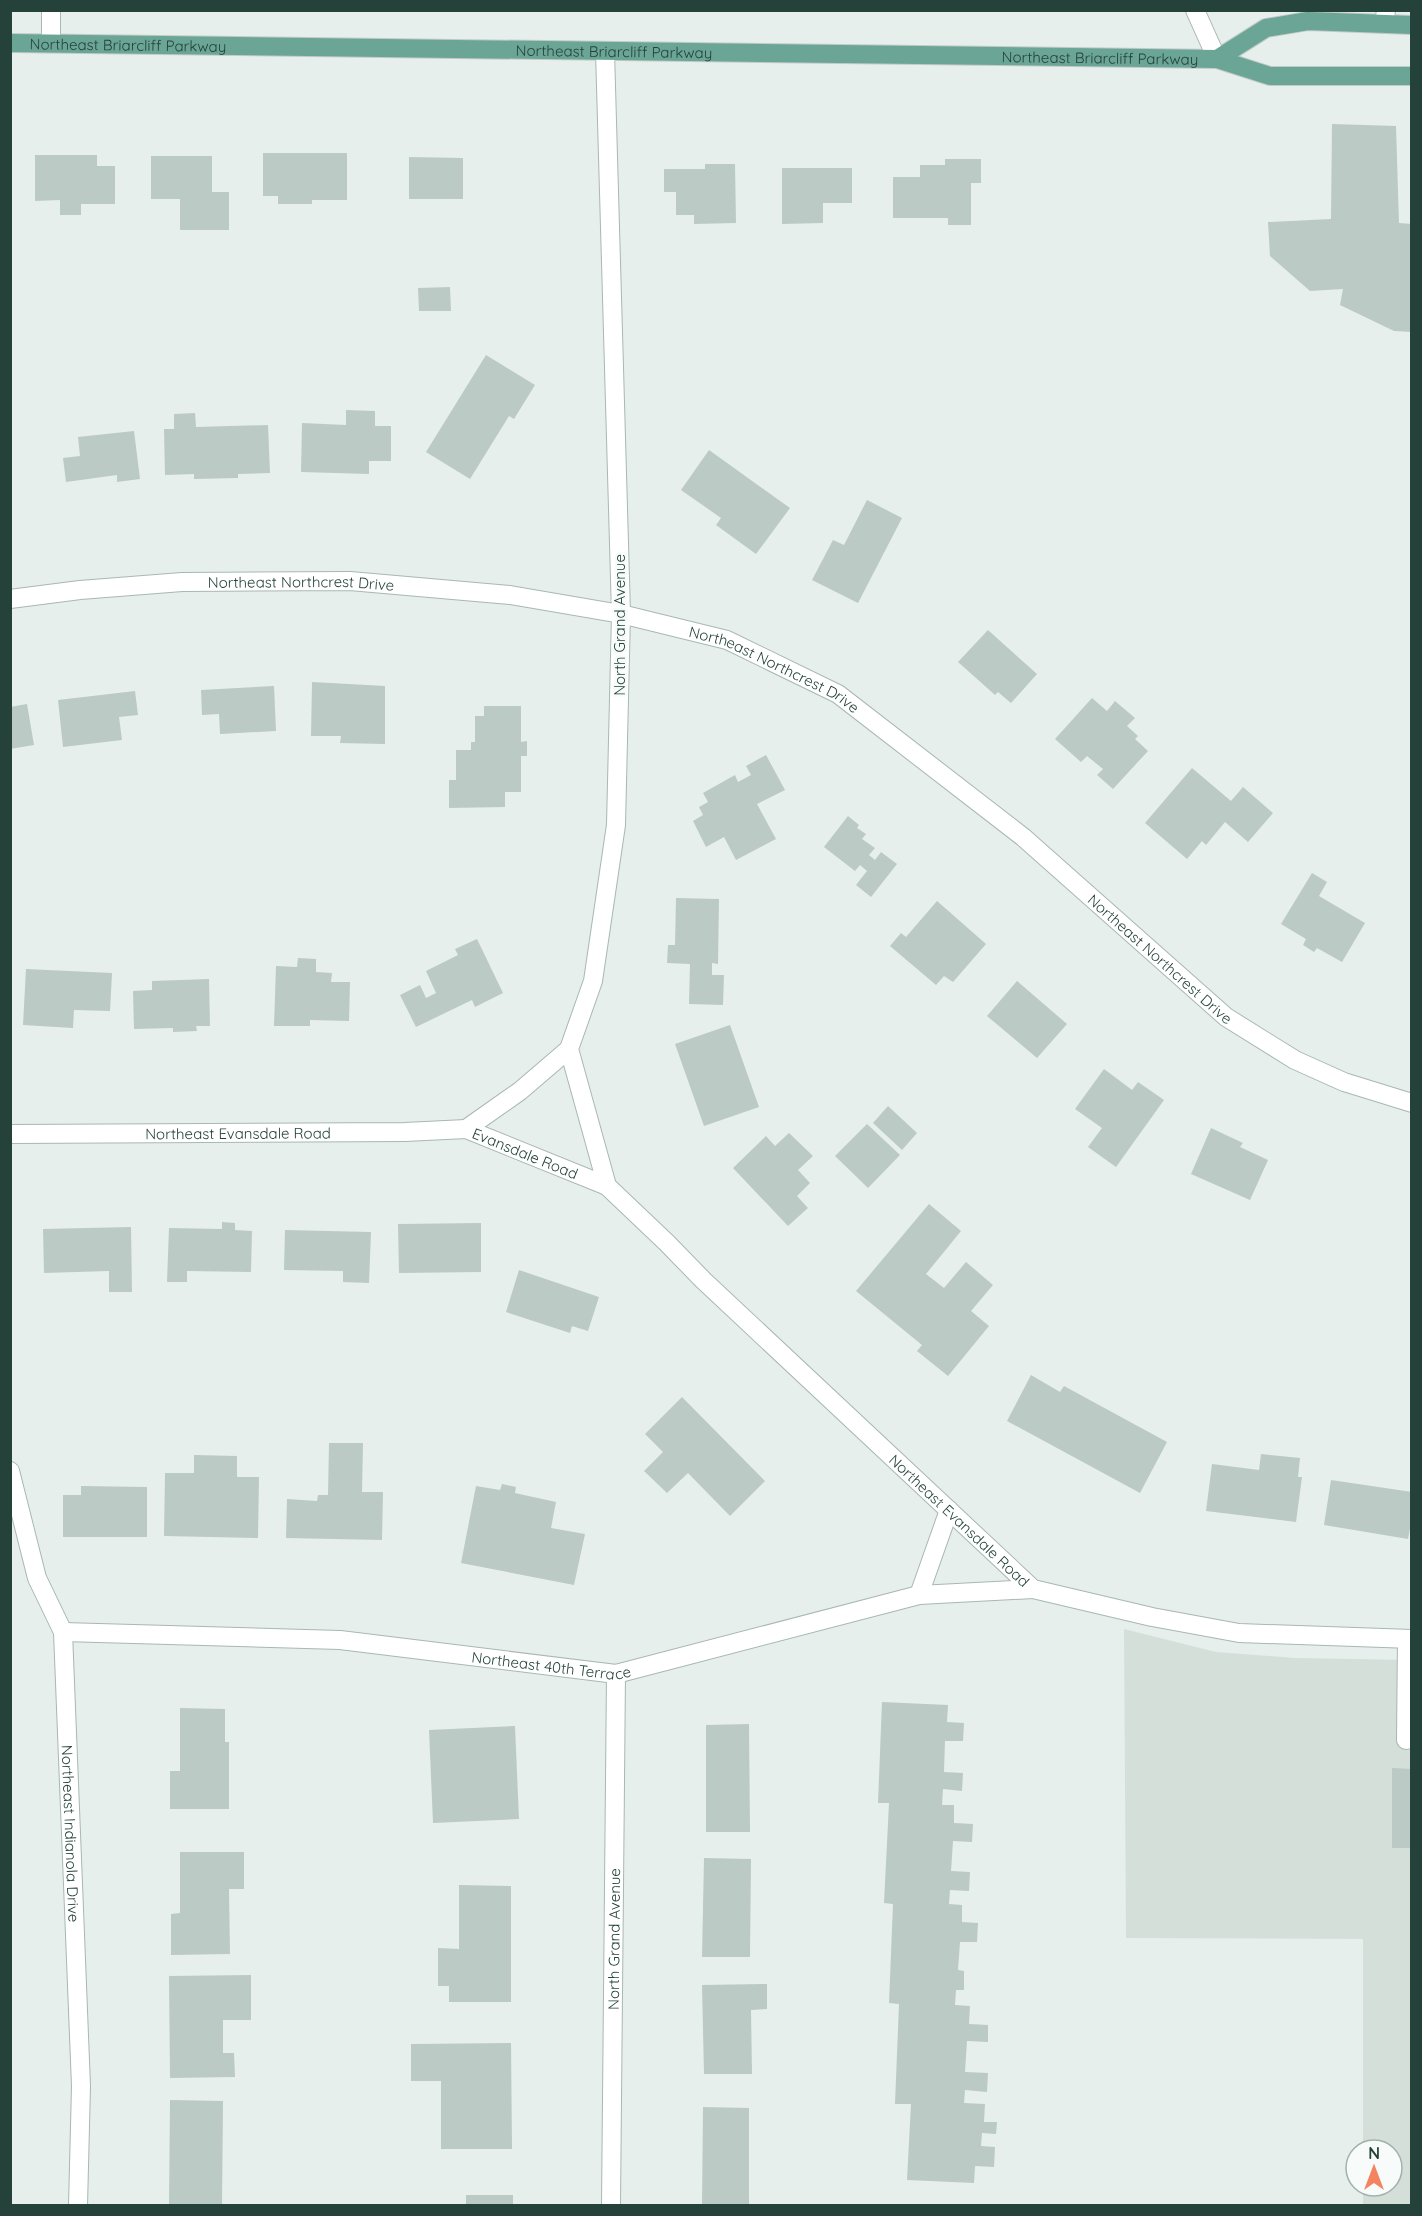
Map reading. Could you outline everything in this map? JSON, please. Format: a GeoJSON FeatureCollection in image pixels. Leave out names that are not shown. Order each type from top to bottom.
{"type":"FeatureCollection","features":[{"type":"Feature","properties":{"kind":"main road","name":"Northeast Briarcliff Parkway"},"geometry":{"type":"LineString","coordinates":[[1217,59],[1266,28],[1308,21],[1385,17],[1412,25]]}},
{"type":"Feature","properties":{"kind":"main road","name":"Northeast Briarcliff Parkway"},"geometry":{"type":"LineString","coordinates":[[10,43],[1217,59],[1270,75],[1412,76]]}},
{"type":"Feature","properties":{"kind":"street"},"geometry":{"type":"LineString","coordinates":[[51,10],[51,42]]}},
{"type":"Feature","properties":{"kind":"street"},"geometry":{"type":"LineString","coordinates":[[1195,10],[1217,59]]}},
{"type":"Feature","properties":{"kind":"street","name":"North Grand Avenue"},"geometry":{"type":"LineString","coordinates":[[569,1049],[593,981],[616,825],[621,614],[605,51]]}},
{"type":"Feature","properties":{"kind":"street","name":"Northeast Northcrest Drive"},"geometry":{"type":"LineString","coordinates":[[10,598],[182,582],[350,581],[510,595],[621,614],[727,640],[838,694],[1023,837],[1226,1017],[1295,1060],[1344,1082],[1412,1103]]}},
{"type":"Feature","properties":{"kind":"street"},"geometry":{"type":"LineString","coordinates":[[569,1049],[607,1186]]}},
{"type":"Feature","properties":{"kind":"street","name":"Evansdale Road"},"geometry":{"type":"LineString","coordinates":[[466,1129],[520,1091],[569,1049]]}},
{"type":"Feature","properties":{"kind":"street","name":"Evansdale Road"},"geometry":{"type":"LineString","coordinates":[[466,1129],[607,1186]]}},
{"type":"Feature","properties":{"kind":"street","name":"Northeast Evansdale Road"},"geometry":{"type":"LineString","coordinates":[[10,1134],[405,1132],[466,1129]]}},
{"type":"Feature","properties":{"kind":"street","name":"Northeast Evansdale Road"},"geometry":{"type":"LineString","coordinates":[[607,1186],[668,1243],[703,1280],[1033,1589],[1152,1617],[1239,1633],[1409,1639]]}},
{"type":"Feature","properties":{"kind":"street","name":"Northeast Indianola Drive"},"geometry":{"type":"LineString","coordinates":[[10,1472],[37,1578],[63,1632],[81,2086],[78,2205]]}},
{"type":"Feature","properties":{"kind":"street"},"geometry":{"type":"LineString","coordinates":[[920,1595],[948,1510]]}},
{"type":"Feature","properties":{"kind":"street","name":"Northeast 40th Terrace"},"geometry":{"type":"LineString","coordinates":[[63,1632],[340,1640],[616,1674],[920,1595],[1033,1589]]}},
{"type":"Feature","properties":{"kind":"street"},"geometry":{"type":"LineString","coordinates":[[1406,1740],[1409,1639]]}},
{"type":"Feature","properties":{"kind":"street","name":"North Grand Avenue"},"geometry":{"type":"LineString","coordinates":[[611,2205],[616,1674]]}},
{"type":"Feature","properties":{"kind":"shaded area"},"geometry":{"type":"Polygon","coordinates":[[[1124,1629],[1216,1652],[1295,1658],[1411,1660],[1411,2205],[1363,2205],[1363,2198],[1404,2198],[1404,2138],[1363,2138],[1363,1939],[1126,1938],[1124,1629]]]}},
{"type":"Feature","properties":{"kind":"building"},"geometry":{"type":"Polygon","coordinates":[[[1332,124],[1396,126],[1399,223],[1412,224],[1412,332],[1394,331],[1340,305],[1343,289],[1310,291],[1270,256],[1268,222],[1331,219],[1332,124]]]}},
{"type":"Feature","properties":{"kind":"building"},"geometry":{"type":"Polygon","coordinates":[[[263,153],[347,153],[347,200],[312,200],[312,204],[278,204],[278,196],[263,196],[263,153]]]}},
{"type":"Feature","properties":{"kind":"building"},"geometry":{"type":"Polygon","coordinates":[[[35,155],[97,155],[97,166],[115,166],[115,204],[81,204],[81,215],[60,215],[60,200],[35,201],[35,155]]]}},
{"type":"Feature","properties":{"kind":"building"},"geometry":{"type":"Polygon","coordinates":[[[151,156],[212,156],[212,192],[229,192],[229,230],[180,230],[180,199],[151,199],[151,156]]]}},
{"type":"Feature","properties":{"kind":"building"},"geometry":{"type":"Polygon","coordinates":[[[409,157],[463,158],[463,199],[409,199],[409,157]]]}},
{"type":"Feature","properties":{"kind":"building"},"geometry":{"type":"Polygon","coordinates":[[[945,159],[981,159],[981,183],[971,183],[971,225],[948,225],[948,218],[893,218],[893,177],[920,177],[920,165],[945,165],[945,159]]]}},
{"type":"Feature","properties":{"kind":"building"},"geometry":{"type":"Polygon","coordinates":[[[705,164],[735,164],[736,223],[694,224],[694,215],[676,215],[676,192],[664,192],[664,169],[705,169],[705,164]]]}},
{"type":"Feature","properties":{"kind":"building"},"geometry":{"type":"Polygon","coordinates":[[[782,168],[852,168],[852,203],[823,203],[823,223],[782,224],[782,168]]]}},
{"type":"Feature","properties":{"kind":"building"},"geometry":{"type":"Polygon","coordinates":[[[450,287],[451,311],[419,311],[418,288],[450,287]]]}},
{"type":"Feature","properties":{"kind":"building"},"geometry":{"type":"Polygon","coordinates":[[[486,355],[535,385],[514,419],[509,416],[470,479],[426,452],[486,355]]]}},
{"type":"Feature","properties":{"kind":"building"},"geometry":{"type":"Polygon","coordinates":[[[346,410],[375,411],[375,426],[391,426],[391,461],[369,461],[369,474],[301,472],[302,423],[346,425],[346,410]]]}},
{"type":"Feature","properties":{"kind":"building"},"geometry":{"type":"Polygon","coordinates":[[[195,413],[196,427],[268,425],[270,473],[238,474],[238,478],[194,479],[194,474],[165,475],[164,429],[174,429],[174,414],[195,413]]]}},
{"type":"Feature","properties":{"kind":"building"},"geometry":{"type":"Polygon","coordinates":[[[134,431],[140,479],[117,482],[117,475],[66,482],[63,458],[80,456],[78,437],[134,431]]]}},
{"type":"Feature","properties":{"kind":"building"},"geometry":{"type":"Polygon","coordinates":[[[709,450],[790,508],[756,554],[716,525],[721,518],[681,490],[709,450]]]}},
{"type":"Feature","properties":{"kind":"building"},"geometry":{"type":"Polygon","coordinates":[[[867,500],[902,518],[858,603],[812,580],[833,540],[844,545],[867,500]]]}},
{"type":"Feature","properties":{"kind":"building"},"geometry":{"type":"Polygon","coordinates":[[[988,630],[1037,674],[1011,703],[998,692],[995,695],[958,662],[988,630]]]}},
{"type":"Feature","properties":{"kind":"building"},"geometry":{"type":"Polygon","coordinates":[[[312,682],[385,686],[385,744],[340,743],[341,736],[311,736],[312,682]]]}},
{"type":"Feature","properties":{"kind":"building"},"geometry":{"type":"Polygon","coordinates":[[[274,686],[276,731],[220,734],[219,714],[202,715],[201,690],[274,686]]]}},
{"type":"Feature","properties":{"kind":"building"},"geometry":{"type":"Polygon","coordinates":[[[135,691],[138,715],[119,717],[122,740],[63,747],[58,700],[135,691]]]}},
{"type":"Feature","properties":{"kind":"building"},"geometry":{"type":"Polygon","coordinates":[[[1092,698],[1107,711],[1115,701],[1135,718],[1127,726],[1138,736],[1135,739],[1148,751],[1113,789],[1097,775],[1103,769],[1087,756],[1081,762],[1055,739],[1092,698]]]}},
{"type":"Feature","properties":{"kind":"building"},"geometry":{"type":"Polygon","coordinates":[[[27,704],[34,745],[10,749],[10,707],[27,704]]]}},
{"type":"Feature","properties":{"kind":"building"},"geometry":{"type":"Polygon","coordinates":[[[484,706],[521,706],[521,742],[527,741],[527,756],[521,756],[521,792],[505,792],[505,807],[449,808],[449,780],[456,780],[456,750],[471,750],[471,742],[475,742],[475,716],[484,716],[484,706]]]}},
{"type":"Feature","properties":{"kind":"building"},"geometry":{"type":"Polygon","coordinates":[[[766,755],[785,790],[757,804],[776,839],[736,860],[724,837],[706,847],[693,821],[703,815],[699,807],[708,802],[703,793],[735,775],[738,782],[751,775],[746,766],[766,755]]]}},
{"type":"Feature","properties":{"kind":"building"},"geometry":{"type":"Polygon","coordinates":[[[1192,768],[1231,801],[1243,787],[1273,813],[1248,842],[1225,822],[1206,845],[1202,841],[1187,859],[1145,823],[1192,768]]]}},
{"type":"Feature","properties":{"kind":"building"},"geometry":{"type":"Polygon","coordinates":[[[848,816],[859,825],[857,828],[866,834],[862,839],[875,848],[869,855],[875,860],[881,852],[897,864],[871,897],[856,885],[867,871],[860,865],[855,871],[824,847],[848,816]]]}},
{"type":"Feature","properties":{"kind":"building"},"geometry":{"type":"Polygon","coordinates":[[[1312,873],[1327,882],[1319,896],[1365,923],[1342,962],[1317,948],[1314,952],[1303,945],[1306,939],[1281,924],[1312,873]]]}},
{"type":"Feature","properties":{"kind":"building"},"geometry":{"type":"Polygon","coordinates":[[[676,898],[719,899],[718,964],[712,963],[712,975],[724,975],[723,1005],[689,1004],[690,964],[667,963],[668,945],[675,945],[676,898]]]}},
{"type":"Feature","properties":{"kind":"building"},"geometry":{"type":"Polygon","coordinates":[[[937,901],[986,944],[953,982],[944,976],[936,985],[890,946],[901,933],[906,937],[937,901]]]}},
{"type":"Feature","properties":{"kind":"building"},"geometry":{"type":"Polygon","coordinates":[[[477,939],[503,993],[475,1007],[472,1000],[416,1027],[400,995],[420,985],[426,998],[436,993],[426,971],[458,955],[455,949],[477,939]]]}},
{"type":"Feature","properties":{"kind":"building"},"geometry":{"type":"Polygon","coordinates":[[[298,958],[316,959],[316,972],[332,973],[331,982],[350,982],[349,1021],[310,1020],[310,1026],[274,1026],[276,966],[297,967],[298,958]]]}},
{"type":"Feature","properties":{"kind":"building"},"geometry":{"type":"Polygon","coordinates":[[[26,969],[112,973],[110,1011],[74,1010],[73,1028],[23,1025],[26,969]]]}},
{"type":"Feature","properties":{"kind":"building"},"geometry":{"type":"Polygon","coordinates":[[[209,979],[210,1026],[196,1026],[197,1031],[173,1032],[173,1028],[134,1029],[133,991],[152,990],[152,981],[209,979]]]}},
{"type":"Feature","properties":{"kind":"building"},"geometry":{"type":"Polygon","coordinates":[[[1017,981],[1067,1024],[1037,1058],[987,1016],[1017,981]]]}},
{"type":"Feature","properties":{"kind":"building"},"geometry":{"type":"Polygon","coordinates":[[[730,1025],[759,1107],[704,1126],[675,1044],[730,1025]]]}},
{"type":"Feature","properties":{"kind":"building"},"geometry":{"type":"Polygon","coordinates":[[[1104,1069],[1132,1090],[1138,1082],[1164,1100],[1116,1167],[1088,1147],[1102,1128],[1075,1109],[1104,1069]]]}},
{"type":"Feature","properties":{"kind":"building"},"geometry":{"type":"Polygon","coordinates":[[[888,1106],[917,1133],[902,1150],[873,1123],[888,1106]]]}},
{"type":"Feature","properties":{"kind":"building"},"geometry":{"type":"Polygon","coordinates":[[[867,1124],[900,1155],[868,1188],[835,1156],[867,1124]]]}},
{"type":"Feature","properties":{"kind":"building"},"geometry":{"type":"Polygon","coordinates":[[[1211,1128],[1243,1143],[1240,1147],[1268,1160],[1250,1200],[1191,1174],[1211,1128]]]}},
{"type":"Feature","properties":{"kind":"building"},"geometry":{"type":"Polygon","coordinates":[[[789,1133],[813,1156],[798,1170],[810,1183],[797,1196],[808,1208],[788,1226],[733,1168],[766,1136],[775,1146],[789,1133]]]}},
{"type":"Feature","properties":{"kind":"building"},"geometry":{"type":"Polygon","coordinates":[[[929,1204],[961,1231],[926,1274],[944,1288],[966,1262],[993,1285],[971,1311],[989,1326],[948,1376],[917,1351],[922,1345],[856,1291],[929,1204]]]}},
{"type":"Feature","properties":{"kind":"building"},"geometry":{"type":"Polygon","coordinates":[[[222,1222],[235,1223],[235,1230],[252,1231],[251,1272],[187,1271],[187,1282],[167,1282],[169,1228],[222,1229],[222,1222]]]}},
{"type":"Feature","properties":{"kind":"building"},"geometry":{"type":"Polygon","coordinates":[[[481,1223],[481,1272],[399,1273],[398,1224],[481,1223]]]}},
{"type":"Feature","properties":{"kind":"building"},"geometry":{"type":"Polygon","coordinates":[[[131,1227],[132,1292],[109,1292],[109,1271],[44,1273],[43,1229],[131,1227]]]}},
{"type":"Feature","properties":{"kind":"building"},"geometry":{"type":"Polygon","coordinates":[[[285,1230],[371,1232],[369,1283],[343,1282],[343,1271],[284,1270],[285,1230]]]}},
{"type":"Feature","properties":{"kind":"building"},"geometry":{"type":"Polygon","coordinates":[[[519,1270],[599,1297],[588,1331],[572,1326],[570,1333],[506,1312],[519,1270]]]}},
{"type":"Feature","properties":{"kind":"building"},"geometry":{"type":"Polygon","coordinates":[[[1031,1375],[1060,1392],[1064,1386],[1167,1442],[1140,1493],[1007,1421],[1031,1375]]]}},
{"type":"Feature","properties":{"kind":"building"},"geometry":{"type":"Polygon","coordinates":[[[682,1397],[765,1481],[730,1516],[688,1473],[667,1493],[644,1471],[663,1452],[645,1434],[682,1397]]]}},
{"type":"Feature","properties":{"kind":"building"},"geometry":{"type":"Polygon","coordinates":[[[329,1443],[363,1443],[362,1492],[383,1492],[382,1540],[286,1538],[287,1499],[317,1501],[318,1495],[328,1495],[329,1443]]]}},
{"type":"Feature","properties":{"kind":"building"},"geometry":{"type":"Polygon","coordinates":[[[1261,1454],[1300,1458],[1298,1477],[1302,1477],[1296,1522],[1206,1511],[1212,1464],[1259,1470],[1261,1454]]]}},
{"type":"Feature","properties":{"kind":"building"},"geometry":{"type":"Polygon","coordinates":[[[194,1455],[237,1456],[237,1477],[259,1477],[258,1538],[164,1536],[165,1473],[194,1473],[194,1455]]]}},
{"type":"Feature","properties":{"kind":"building"},"geometry":{"type":"Polygon","coordinates":[[[1331,1480],[1412,1492],[1412,1518],[1408,1539],[1324,1525],[1331,1480]]]}},
{"type":"Feature","properties":{"kind":"building"},"geometry":{"type":"Polygon","coordinates":[[[502,1484],[516,1487],[515,1493],[556,1502],[551,1528],[585,1534],[574,1585],[461,1563],[476,1486],[500,1490],[502,1484]]]}},
{"type":"Feature","properties":{"kind":"building"},"geometry":{"type":"Polygon","coordinates":[[[81,1486],[147,1487],[147,1537],[63,1537],[63,1495],[81,1495],[81,1486]]]}},
{"type":"Feature","properties":{"kind":"building"},"geometry":{"type":"Polygon","coordinates":[[[882,1702],[948,1705],[947,1722],[964,1723],[963,1741],[945,1741],[944,1772],[963,1773],[962,1791],[943,1789],[942,1805],[954,1805],[954,1823],[973,1824],[972,1842],[953,1841],[951,1871],[970,1872],[969,1891],[950,1890],[949,1904],[962,1905],[962,1922],[978,1923],[977,1942],[960,1942],[958,1970],[964,1971],[964,1990],[956,1990],[955,2005],[970,2006],[969,2024],[988,2025],[988,2042],[967,2041],[965,2072],[988,2073],[987,2092],[965,2090],[964,2103],[985,2104],[984,2122],[997,2122],[996,2134],[982,2133],[981,2146],[995,2147],[994,2167],[975,2166],[974,2183],[907,2180],[911,2104],[895,2104],[899,2004],[889,2003],[893,1904],[884,1903],[889,1803],[878,1803],[882,1702]]]}},
{"type":"Feature","properties":{"kind":"building"},"geometry":{"type":"Polygon","coordinates":[[[180,1708],[225,1709],[225,1742],[229,1742],[229,1809],[170,1809],[170,1771],[180,1771],[180,1708]]]}},
{"type":"Feature","properties":{"kind":"building"},"geometry":{"type":"Polygon","coordinates":[[[749,1724],[750,1832],[706,1832],[706,1725],[749,1724]]]}},
{"type":"Feature","properties":{"kind":"building"},"geometry":{"type":"Polygon","coordinates":[[[515,1726],[519,1819],[433,1823],[429,1730],[515,1726]]]}},
{"type":"Feature","properties":{"kind":"building"},"geometry":{"type":"Polygon","coordinates":[[[1392,1768],[1412,1769],[1412,1848],[1392,1848],[1392,1768]]]}},
{"type":"Feature","properties":{"kind":"building"},"geometry":{"type":"Polygon","coordinates":[[[180,1852],[244,1852],[244,1889],[229,1889],[230,1954],[171,1955],[171,1914],[180,1913],[180,1852]]]}},
{"type":"Feature","properties":{"kind":"building"},"geometry":{"type":"Polygon","coordinates":[[[704,1858],[751,1859],[750,1957],[702,1957],[704,1858]]]}},
{"type":"Feature","properties":{"kind":"building"},"geometry":{"type":"Polygon","coordinates":[[[459,1885],[511,1886],[511,2002],[449,2002],[449,1986],[438,1986],[438,1948],[459,1949],[459,1885]]]}},
{"type":"Feature","properties":{"kind":"building"},"geometry":{"type":"Polygon","coordinates":[[[251,1975],[251,2020],[223,2020],[223,2053],[234,2053],[235,2077],[170,2078],[169,1976],[251,1975]]]}},
{"type":"Feature","properties":{"kind":"building"},"geometry":{"type":"Polygon","coordinates":[[[767,1984],[767,2009],[751,2010],[752,2074],[704,2074],[702,1985],[767,1984]]]}},
{"type":"Feature","properties":{"kind":"building"},"geometry":{"type":"Polygon","coordinates":[[[511,2043],[512,2149],[441,2149],[441,2081],[411,2081],[411,2044],[511,2043]]]}},
{"type":"Feature","properties":{"kind":"building"},"geometry":{"type":"Polygon","coordinates":[[[170,2100],[223,2101],[222,2206],[169,2206],[170,2100]]]}},
{"type":"Feature","properties":{"kind":"building"},"geometry":{"type":"Polygon","coordinates":[[[703,2107],[749,2108],[749,2206],[702,2206],[703,2107]]]}},
{"type":"Feature","properties":{"kind":"building"},"geometry":{"type":"Polygon","coordinates":[[[466,2195],[513,2195],[513,2206],[466,2206],[466,2195]]]}}]}
